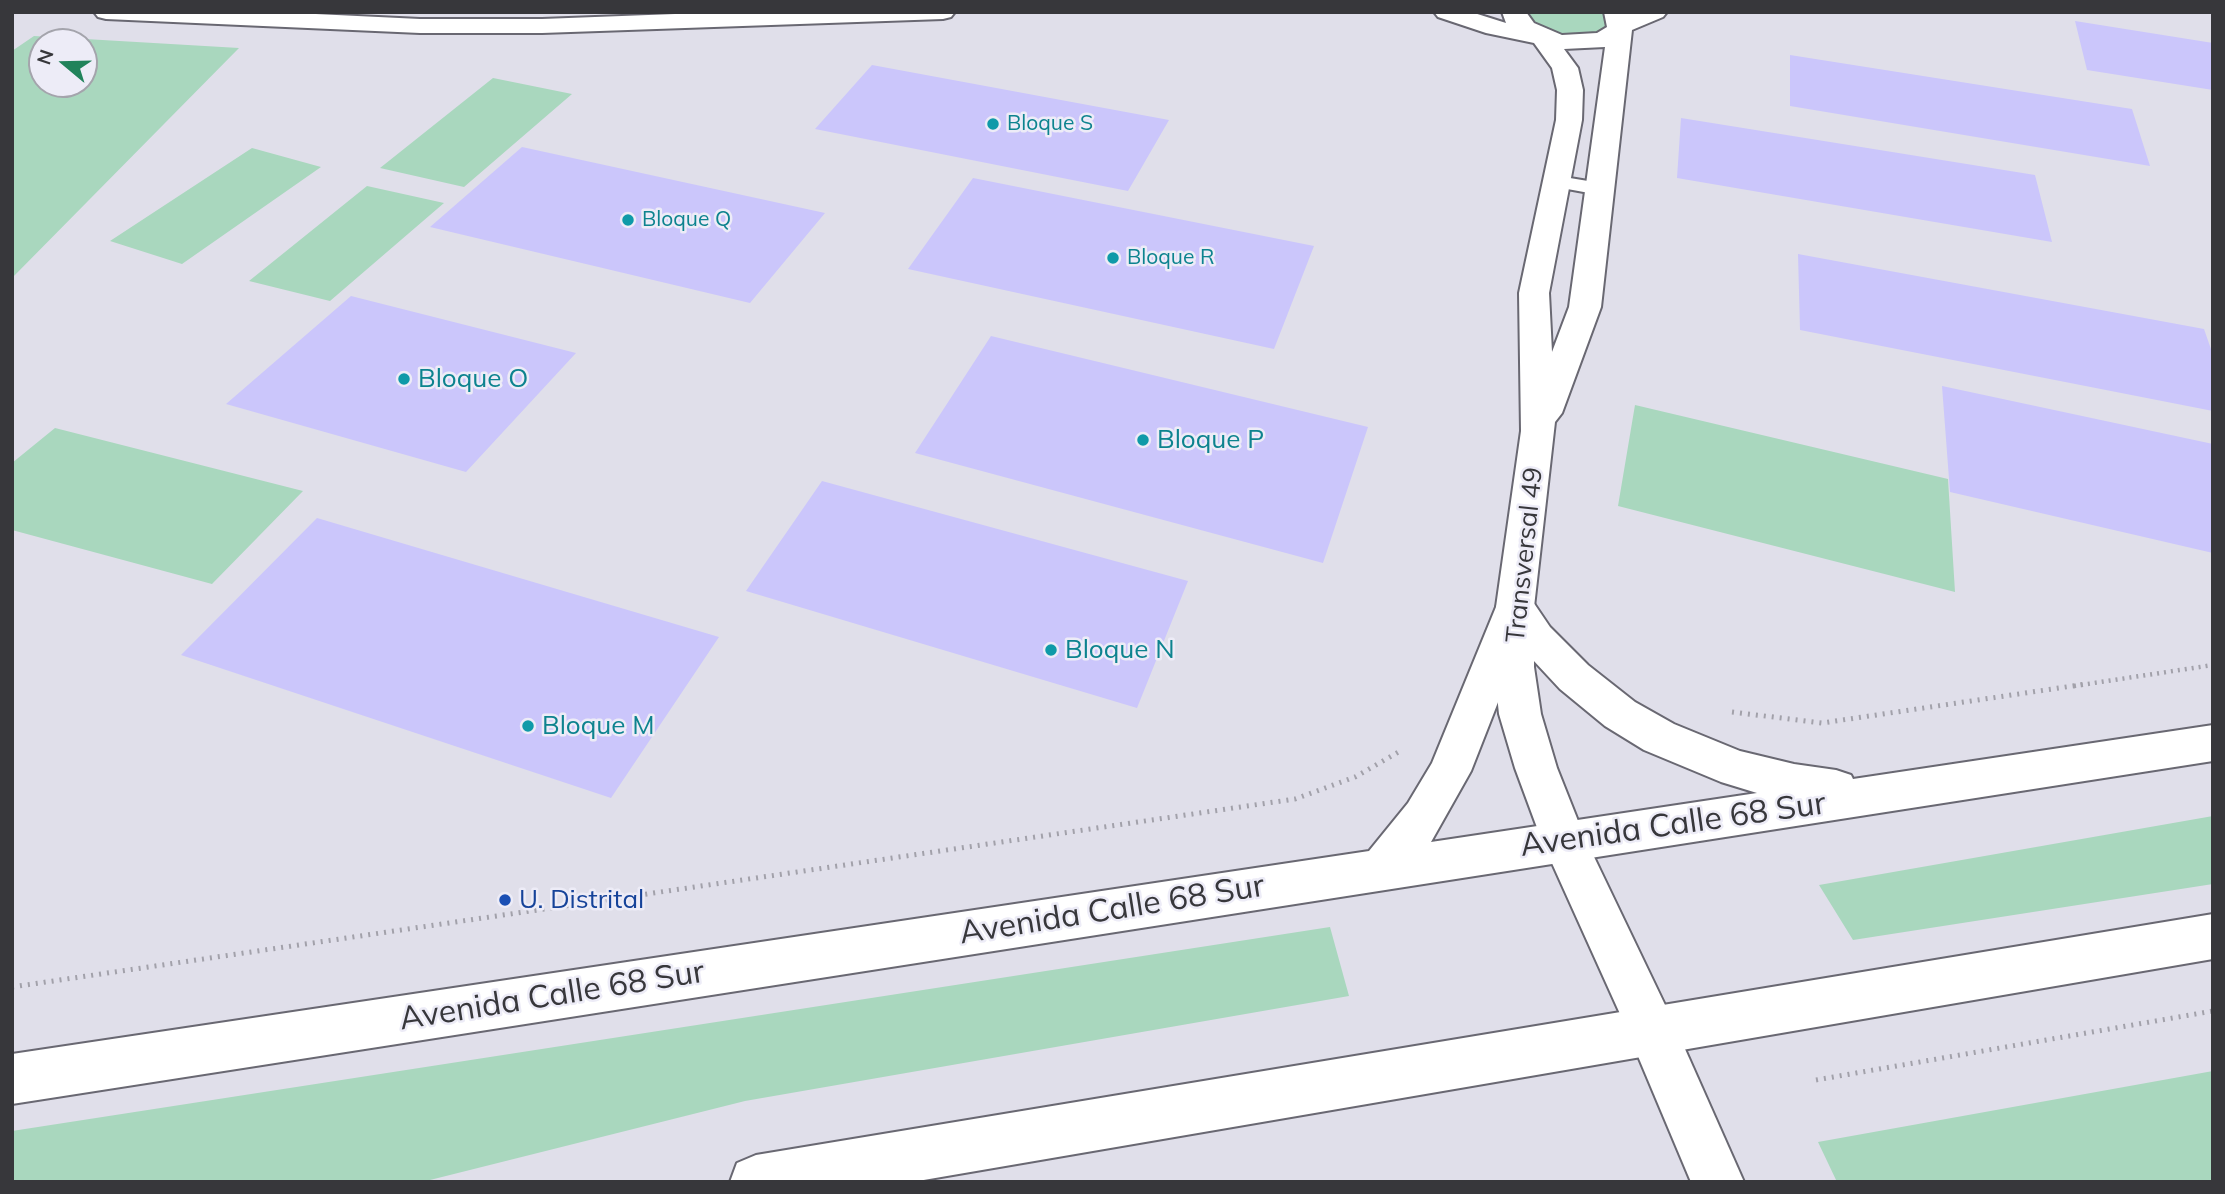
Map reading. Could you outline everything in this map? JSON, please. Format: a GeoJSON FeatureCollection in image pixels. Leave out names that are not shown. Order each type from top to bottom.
{"type":"FeatureCollection","features":[{"type":"Feature","properties":{"kind":"street"},"geometry":{"type":"LineString","coordinates":[[106,12],[420,26],[556,25],[943,12]]}},
{"type":"Feature","properties":{"kind":"street"},"geometry":{"type":"LineString","coordinates":[[1446,12],[1495,28],[1562,42],[1589,43],[1610,37],[1618,19],[1655,12]]}},
{"type":"Feature","properties":{"kind":"street"},"geometry":{"type":"LineString","coordinates":[[1514,12],[1517,21],[1525,29],[1542,37]]}},
{"type":"Feature","properties":{"kind":"street","name":"Transversal 49"},"geometry":{"type":"LineString","coordinates":[[1538,431],[1585,307],[1618,19]]}},
{"type":"Feature","properties":{"kind":"street","name":"Transversal 49"},"geometry":{"type":"LineString","coordinates":[[1542,37],[1565,68],[1569,80],[1569,120],[1534,293],[1538,431],[1515,607],[1514,667],[1520,714],[1536,768],[1564,841],[1652,1030],[1718,1182]]}},
{"type":"Feature","properties":{"kind":"street"},"geometry":{"type":"LineString","coordinates":[[1515,607],[1535,638],[1574,677],[1620,714],[1659,737],[1736,769],[1794,783],[1876,795]]}},
{"type":"Feature","properties":{"kind":"street"},"geometry":{"type":"LineString","coordinates":[[1383,868],[1424,817],[1450,771],[1515,607]]}},
{"type":"Feature","properties":{"kind":"street","name":"Avenida Calle 68 Sur"},"geometry":{"type":"LineString","coordinates":[[12,1079],[2213,743]]}},
{"type":"Feature","properties":{"kind":"street"},"geometry":{"type":"LineString","coordinates":[[756,1182],[2213,936]]}},
{"type":"Feature","properties":{"kind":"lane"},"geometry":{"type":"LineString","coordinates":[[1558,182],[1600,189]]}},
{"type":"Feature","properties":{"kind":"path"},"geometry":{"type":"LineString","coordinates":[[1730,711],[1756,717],[1822,723],[2213,665]]}},
{"type":"Feature","properties":{"kind":"path"},"geometry":{"type":"LineString","coordinates":[[12,987],[1295,799],[1355,777],[1414,743]]}},
{"type":"Feature","properties":{"kind":"path"},"geometry":{"type":"LineString","coordinates":[[1816,1080],[2213,1011]]}},
{"type":"Feature","properties":{"kind":"green space"},"geometry":{"type":"Polygon","coordinates":[[[1514,12],[1616,12],[1617,32],[1562,42],[1514,12]]]}},
{"type":"Feature","properties":{"kind":"green space"},"geometry":{"type":"Polygon","coordinates":[[[28,40],[28,98],[98,98],[98,40],[239,48],[12,278],[12,51],[28,40]]]}},
{"type":"Feature","properties":{"kind":"green space"},"geometry":{"type":"Polygon","coordinates":[[[493,78],[572,94],[464,187],[380,168],[493,78]]]}},
{"type":"Feature","properties":{"kind":"green space"},"geometry":{"type":"Polygon","coordinates":[[[252,148],[321,167],[182,264],[110,241],[252,148]]]}},
{"type":"Feature","properties":{"kind":"green space"},"geometry":{"type":"Polygon","coordinates":[[[367,186],[444,203],[330,301],[249,281],[367,186]]]}},
{"type":"Feature","properties":{"kind":"green space"},"geometry":{"type":"Polygon","coordinates":[[[1635,405],[1948,479],[1955,592],[1618,506],[1635,405]]]}},
{"type":"Feature","properties":{"kind":"green space"},"geometry":{"type":"Polygon","coordinates":[[[55,428],[303,491],[212,584],[12,530],[12,463],[55,428]]]}},
{"type":"Feature","properties":{"kind":"green space"},"geometry":{"type":"Polygon","coordinates":[[[2213,816],[2213,884],[1853,940],[1819,885],[2213,816]]]}},
{"type":"Feature","properties":{"kind":"green space"},"geometry":{"type":"Polygon","coordinates":[[[1330,927],[1349,996],[745,1101],[422,1182],[12,1182],[12,1131],[1330,927]]]}},
{"type":"Feature","properties":{"kind":"green space"},"geometry":{"type":"Polygon","coordinates":[[[2213,1071],[2213,1182],[1837,1182],[1818,1142],[2213,1071]]]}},
{"type":"Feature","properties":{"kind":"building"},"geometry":{"type":"Polygon","coordinates":[[[2075,21],[2213,43],[2213,90],[2087,70],[2075,21]]]}},
{"type":"Feature","properties":{"kind":"building"},"geometry":{"type":"Polygon","coordinates":[[[1790,55],[2132,109],[2150,166],[1790,106],[1790,55]]]}},
{"type":"Feature","properties":{"kind":"building","name":"Bloque S"},"geometry":{"type":"Polygon","coordinates":[[[872,65],[1169,120],[1128,191],[815,129],[872,65]]]}},
{"type":"Feature","properties":{"kind":"building"},"geometry":{"type":"Polygon","coordinates":[[[1681,118],[2035,175],[2052,242],[1677,178],[1681,118]]]}},
{"type":"Feature","properties":{"kind":"building","name":"Bloque Q"},"geometry":{"type":"Polygon","coordinates":[[[522,147],[825,213],[750,303],[430,227],[522,147]]]}},
{"type":"Feature","properties":{"kind":"building","name":"Bloque R"},"geometry":{"type":"Polygon","coordinates":[[[973,178],[1314,246],[1274,349],[908,269],[973,178]]]}},
{"type":"Feature","properties":{"kind":"building"},"geometry":{"type":"Polygon","coordinates":[[[1798,254],[2204,329],[2213,355],[2213,411],[1800,330],[1798,254]]]}},
{"type":"Feature","properties":{"kind":"building","name":"Bloque O"},"geometry":{"type":"Polygon","coordinates":[[[351,296],[576,353],[466,472],[226,404],[351,296]]]}},
{"type":"Feature","properties":{"kind":"building","name":"Bloque P"},"geometry":{"type":"Polygon","coordinates":[[[991,336],[1368,427],[1323,563],[915,453],[991,336]]]}},
{"type":"Feature","properties":{"kind":"building"},"geometry":{"type":"Polygon","coordinates":[[[1942,386],[2213,444],[2213,553],[1950,492],[1942,386]]]}},
{"type":"Feature","properties":{"kind":"building","name":"Bloque N"},"geometry":{"type":"Polygon","coordinates":[[[822,481],[1188,581],[1137,708],[746,591],[822,481]]]}},
{"type":"Feature","properties":{"kind":"building","name":"Bloque M"},"geometry":{"type":"Polygon","coordinates":[[[317,518],[719,637],[611,798],[181,655],[317,518]]]}},
{"type":"Feature","properties":{"kind":"place","name":"Bloque S"},"geometry":{"type":"Point","coordinates":[993,124]}},
{"type":"Feature","properties":{"kind":"place","name":"Bloque Q"},"geometry":{"type":"Point","coordinates":[628,220]}},
{"type":"Feature","properties":{"kind":"place","name":"Bloque R"},"geometry":{"type":"Point","coordinates":[1113,258]}},
{"type":"Feature","properties":{"kind":"place","name":"Bloque O"},"geometry":{"type":"Point","coordinates":[404,379]}},
{"type":"Feature","properties":{"kind":"place","name":"Bloque P"},"geometry":{"type":"Point","coordinates":[1143,440]}},
{"type":"Feature","properties":{"kind":"place","name":"Bloque N"},"geometry":{"type":"Point","coordinates":[1051,650]}},
{"type":"Feature","properties":{"kind":"place","name":"Bloque M"},"geometry":{"type":"Point","coordinates":[528,726]}},
{"type":"Feature","properties":{"kind":"place","name":"U. Distrital"},"geometry":{"type":"Point","coordinates":[505,900]}}]}
